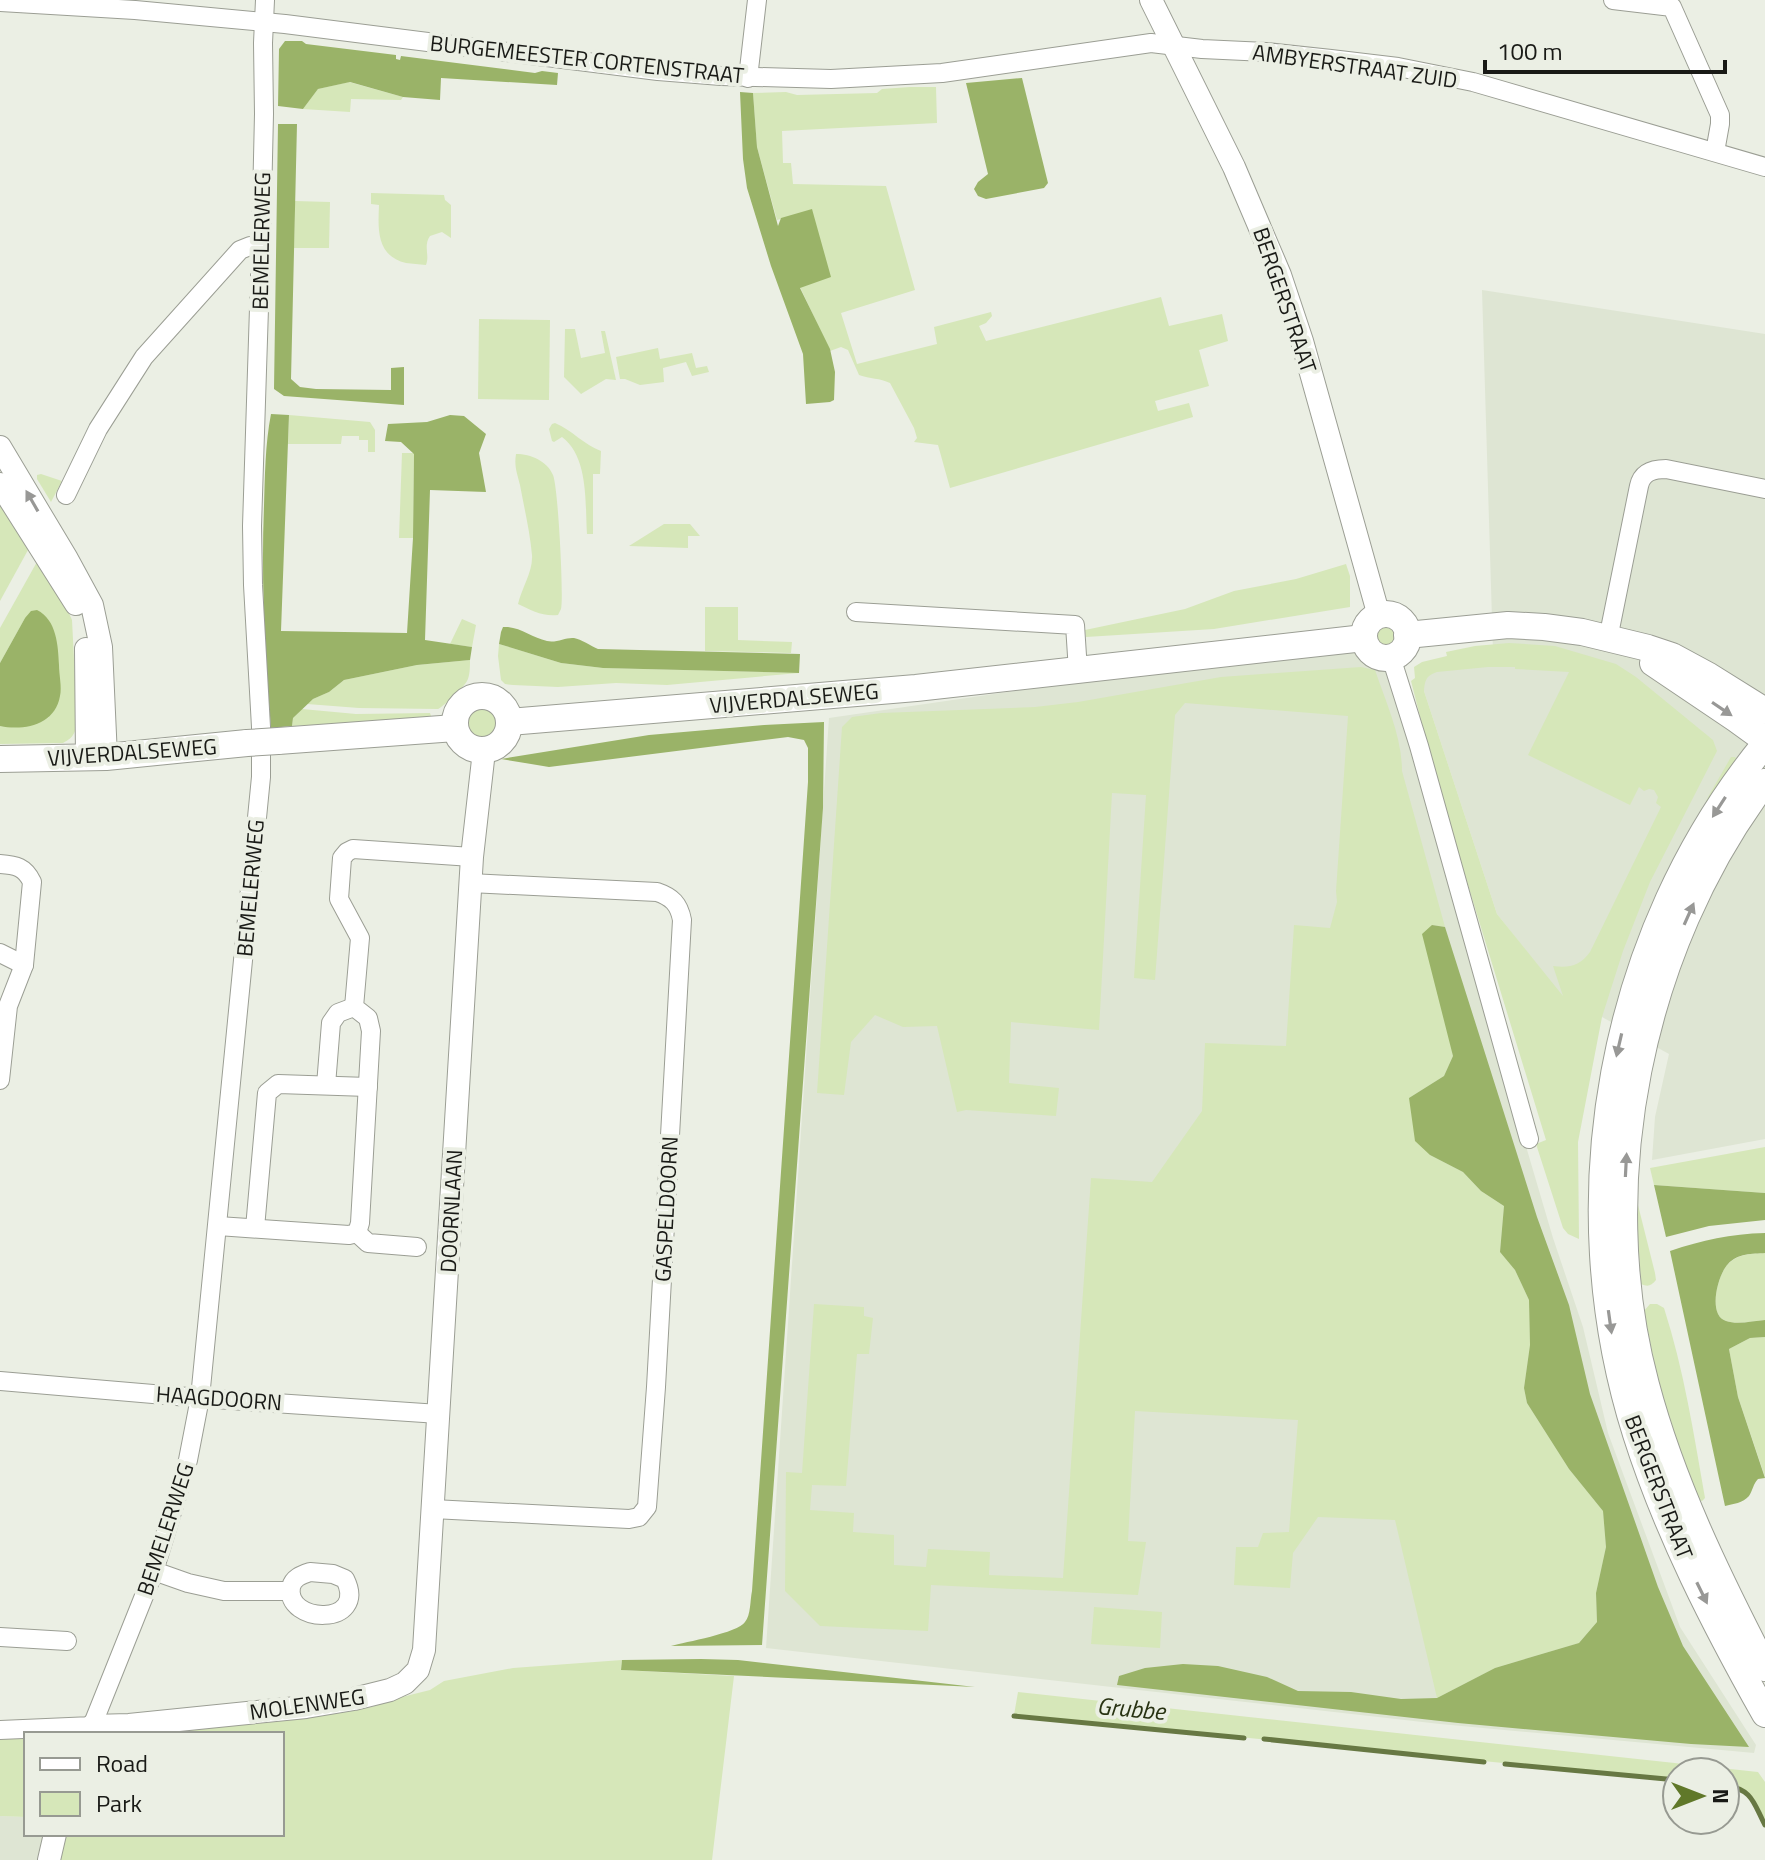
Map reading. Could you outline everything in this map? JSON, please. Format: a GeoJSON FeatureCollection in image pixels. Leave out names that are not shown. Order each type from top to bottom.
{"type":"FeatureCollection","features":[{"type":"Feature","properties":{"kind":"main road"},"geometry":{"type":"LineString","coordinates":[[1389,615],[1398,618],[1407,635],[1403,649],[1391,657],[1375,655],[1364,638],[1367,625],[1372,620],[1389,615]]}},
{"type":"Feature","properties":{"kind":"main road"},"geometry":{"type":"LineString","coordinates":[[1407,635],[1508,625],[1564,629],[1672,656],[1765,711]]}},
{"type":"Feature","properties":{"kind":"main road","name":"VIJVERDALSEWEG"},"geometry":{"type":"LineString","coordinates":[[509,722],[902,689],[1364,638]]}},
{"type":"Feature","properties":{"kind":"main road"},"geometry":{"type":"LineString","coordinates":[[1608,639],[1671,674],[1765,742],[1690,855],[1659,921],[1638,977],[1620,1043],[1609,1103],[1602,1174],[1614,1243]]}},
{"type":"Feature","properties":{"kind":"main road"},"geometry":{"type":"LineString","coordinates":[[479,696],[498,701],[504,707],[509,722],[508,733],[501,743],[484,751],[466,746],[455,728],[460,708],[468,700],[479,696]]}},
{"type":"Feature","properties":{"kind":"main road","name":"VIJVERDALSEWEG"},"geometry":{"type":"LineString","coordinates":[[0,759],[96,758],[455,728]]}},
{"type":"Feature","properties":{"kind":"main road"},"geometry":{"type":"LineString","coordinates":[[1614,1243],[1639,1066],[1655,1005],[1675,946],[1708,873],[1765,782]]}},
{"type":"Feature","properties":{"kind":"main road","name":"BERGERSTRAAT"},"geometry":{"type":"LineString","coordinates":[[1614,1243],[1645,1384],[1657,1422],[1694,1518],[1765,1668]]}},
{"type":"Feature","properties":{"kind":"main road","name":"BERGERSTRAAT"},"geometry":{"type":"LineString","coordinates":[[1614,1243],[1606,1295],[1612,1340],[1647,1468],[1696,1580],[1765,1714]]}},
{"type":"Feature","properties":{"kind":"street","name":"BEMELERWEG"},"geometry":{"type":"LineString","coordinates":[[90,1730],[154,1571],[188,1460],[200,1398],[218,1226],[261,777],[252,526],[265,0]]}},
{"type":"Feature","properties":{"kind":"street"},"geometry":{"type":"LineString","coordinates":[[748,78],[757,0]]}},
{"type":"Feature","properties":{"kind":"street","name":"BERGERSTRAAT"},"geometry":{"type":"LineString","coordinates":[[1151,0],[1234,167],[1280,275],[1302,341],[1379,616]]}},
{"type":"Feature","properties":{"kind":"street"},"geometry":{"type":"LineString","coordinates":[[1613,0],[1672,7],[1720,115],[1715,152]]}},
{"type":"Feature","properties":{"kind":"street","name":"BURGEMEESTER CORTENSTRAAT"},"geometry":{"type":"LineString","coordinates":[[0,2],[264,22],[658,71],[748,78],[831,79],[942,73],[1141,44],[1173,45]]}},
{"type":"Feature","properties":{"kind":"street","name":"AMBYERSTRAAT ZUID"},"geometry":{"type":"LineString","coordinates":[[1173,45],[1331,59],[1446,76],[1765,167]]}},
{"type":"Feature","properties":{"kind":"street"},"geometry":{"type":"LineString","coordinates":[[66,495],[98,429],[144,357],[240,250],[261,246]]}},
{"type":"Feature","properties":{"kind":"street"},"geometry":{"type":"LineString","coordinates":[[0,447],[92,605],[101,647],[96,758]]}},
{"type":"Feature","properties":{"kind":"street"},"geometry":{"type":"LineString","coordinates":[[1608,639],[1640,479],[1645,474],[1651,470],[1666,469],[1765,489]]}},
{"type":"Feature","properties":{"kind":"street"},"geometry":{"type":"LineString","coordinates":[[0,484],[71,594],[81,616],[96,758]]}},
{"type":"Feature","properties":{"kind":"street"},"geometry":{"type":"LineString","coordinates":[[856,612],[1075,625],[1078,671]]}},
{"type":"Feature","properties":{"kind":"street"},"geometry":{"type":"LineString","coordinates":[[1391,657],[1419,746],[1529,1139]]}},
{"type":"Feature","properties":{"kind":"street","name":"DOORNLAAN"},"geometry":{"type":"LineString","coordinates":[[418,1670],[424,1650],[470,883],[484,751]]}},
{"type":"Feature","properties":{"kind":"street"},"geometry":{"type":"LineString","coordinates":[[354,1007],[360,938],[339,899],[342,858],[353,849],[472,857]]}},
{"type":"Feature","properties":{"kind":"street"},"geometry":{"type":"LineString","coordinates":[[0,864],[17,865],[32,882],[24,965],[8,1006],[0,1080]]}},
{"type":"Feature","properties":{"kind":"street","name":"GASPELDOORN"},"geometry":{"type":"LineString","coordinates":[[433,1509],[639,1517],[647,1507],[660,1314],[682,920],[680,908],[669,896],[657,892],[470,883]]}},
{"type":"Feature","properties":{"kind":"street"},"geometry":{"type":"LineString","coordinates":[[0,953],[24,965]]}},
{"type":"Feature","properties":{"kind":"street"},"geometry":{"type":"LineString","coordinates":[[326,1085],[331,1023],[338,1013],[354,1007]]}},
{"type":"Feature","properties":{"kind":"street"},"geometry":{"type":"LineString","coordinates":[[354,1007],[368,1018],[371,1031],[357,1233]]}},
{"type":"Feature","properties":{"kind":"street"},"geometry":{"type":"LineString","coordinates":[[255,1228],[267,1093],[278,1084],[368,1087]]}},
{"type":"Feature","properties":{"kind":"street"},"geometry":{"type":"LineString","coordinates":[[218,1226],[357,1233]]}},
{"type":"Feature","properties":{"kind":"street"},"geometry":{"type":"LineString","coordinates":[[357,1233],[368,1243],[417,1247]]}},
{"type":"Feature","properties":{"kind":"street","name":"HAAGDOORN"},"geometry":{"type":"LineString","coordinates":[[0,1381],[439,1414]]}},
{"type":"Feature","properties":{"kind":"street"},"geometry":{"type":"LineString","coordinates":[[154,1571],[224,1591],[290,1591]]}},
{"type":"Feature","properties":{"kind":"street"},"geometry":{"type":"LineString","coordinates":[[0,1637],[67,1641]]}},
{"type":"Feature","properties":{"kind":"street","name":"MOLENWEG"},"geometry":{"type":"LineString","coordinates":[[90,1730],[340,1702],[398,1687],[418,1670]]}},
{"type":"Feature","properties":{"kind":"street"},"geometry":{"type":"LineString","coordinates":[[0,1730],[90,1730]]}},
{"type":"Feature","properties":{"kind":"street"},"geometry":{"type":"LineString","coordinates":[[49,1860],[55,1836]]}},
{"type":"Feature","properties":{"kind":"shaded area"},"geometry":{"type":"Polygon","coordinates":[[[1482,290],[1765,334],[1765,1139],[1652,1160],[1655,1117],[1669,1054],[1564,999],[1497,914],[1424,691],[1424,666],[1493,652],[1482,290]]]}},
{"type":"Feature","properties":{"kind":"shaded area"},"geometry":{"type":"Polygon","coordinates":[[[1385,637],[1508,1085],[1583,1327],[1608,1433],[1680,1627],[1756,1745],[1754,1753],[1440,1724],[766,1648],[829,718],[1385,637]]]}},
{"type":"Feature","properties":{"kind":"shaded area"},"geometry":{"type":"Polygon","coordinates":[[[0,1816],[24,1817],[24,1836],[48,1836],[42,1860],[0,1860],[0,1816]]]}},
{"type":"Feature","properties":{"kind":"green space"},"geometry":{"type":"Polygon","coordinates":[[[285,41],[396,55],[396,59],[400,60],[401,56],[535,73],[558,73],[557,85],[441,78],[440,100],[403,97],[350,82],[318,89],[303,109],[278,106],[279,49],[285,41]]]}},
{"type":"Feature","properties":{"kind":"green space"},"geometry":{"type":"Polygon","coordinates":[[[1022,78],[1048,183],[1044,188],[986,199],[978,196],[974,189],[988,174],[966,83],[1022,78]]]}},
{"type":"Feature","properties":{"kind":"green space"},"geometry":{"type":"Polygon","coordinates":[[[349,82],[403,97],[401,100],[351,99],[350,112],[303,109],[318,89],[349,82]]]}},
{"type":"Feature","properties":{"kind":"green space"},"geometry":{"type":"Polygon","coordinates":[[[936,87],[937,123],[782,131],[783,163],[791,163],[793,184],[886,186],[915,290],[841,313],[857,364],[937,344],[934,327],[991,312],[992,316],[986,323],[979,326],[986,341],[1161,297],[1169,326],[1222,314],[1228,341],[1199,350],[1209,386],[1155,401],[1158,411],[1189,403],[1193,417],[950,488],[938,445],[914,442],[917,438],[914,428],[890,383],[859,375],[848,350],[841,347],[830,351],[800,287],[812,210],[777,220],[757,147],[753,93],[877,93],[882,89],[936,87]]]}},
{"type":"Feature","properties":{"kind":"green space"},"geometry":{"type":"Polygon","coordinates":[[[740,92],[753,93],[757,147],[778,226],[781,218],[812,209],[831,277],[800,288],[830,349],[835,372],[834,400],[830,402],[806,404],[803,354],[747,188],[740,92]]]}},
{"type":"Feature","properties":{"kind":"green space"},"geometry":{"type":"Polygon","coordinates":[[[278,124],[297,124],[291,379],[300,387],[316,389],[391,390],[391,368],[404,367],[404,405],[284,396],[274,389],[278,124]]]}},
{"type":"Feature","properties":{"kind":"green space"},"geometry":{"type":"Polygon","coordinates":[[[371,193],[444,195],[451,205],[451,238],[442,232],[430,236],[426,265],[396,259],[384,248],[379,205],[371,204],[371,193]]]}},
{"type":"Feature","properties":{"kind":"green space"},"geometry":{"type":"Polygon","coordinates":[[[295,201],[330,202],[329,248],[294,248],[295,201]]]}},
{"type":"Feature","properties":{"kind":"green space"},"geometry":{"type":"Polygon","coordinates":[[[479,319],[550,320],[549,400],[478,399],[479,319]]]}},
{"type":"Feature","properties":{"kind":"green space"},"geometry":{"type":"Polygon","coordinates":[[[565,329],[575,329],[581,358],[605,353],[601,331],[605,331],[616,380],[606,379],[581,394],[564,377],[565,329]]]}},
{"type":"Feature","properties":{"kind":"green space"},"geometry":{"type":"Polygon","coordinates":[[[658,348],[660,359],[692,353],[696,368],[707,366],[709,372],[692,376],[686,362],[663,368],[664,382],[640,385],[620,379],[616,357],[658,348]]]}},
{"type":"Feature","properties":{"kind":"green space"},"geometry":{"type":"Polygon","coordinates":[[[271,414],[289,415],[281,631],[407,633],[414,454],[401,442],[385,441],[388,424],[427,422],[450,415],[464,416],[486,434],[479,453],[486,492],[430,490],[425,640],[472,647],[470,660],[417,665],[344,680],[313,699],[293,718],[292,726],[271,728],[263,562],[266,460],[271,414]]]}},
{"type":"Feature","properties":{"kind":"green space"},"geometry":{"type":"Polygon","coordinates":[[[289,415],[370,422],[375,430],[375,452],[368,452],[368,440],[359,440],[359,436],[342,436],[341,444],[288,444],[289,415]]]}},
{"type":"Feature","properties":{"kind":"green space"},"geometry":{"type":"Polygon","coordinates":[[[555,423],[601,451],[600,474],[593,474],[593,534],[587,534],[584,482],[577,456],[562,437],[552,441],[549,429],[555,423]]]}},
{"type":"Feature","properties":{"kind":"green space"},"geometry":{"type":"Polygon","coordinates":[[[402,453],[414,453],[413,538],[399,538],[402,453]]]}},
{"type":"Feature","properties":{"kind":"green space"},"geometry":{"type":"Polygon","coordinates":[[[516,454],[538,459],[553,475],[561,565],[562,601],[558,615],[542,614],[518,604],[532,555],[516,470],[516,454]]]}},
{"type":"Feature","properties":{"kind":"green space"},"geometry":{"type":"Polygon","coordinates":[[[37,475],[62,481],[51,502],[37,479],[37,475]]]}},
{"type":"Feature","properties":{"kind":"green space"},"geometry":{"type":"Polygon","coordinates":[[[0,505],[28,550],[0,601],[0,505]]]}},
{"type":"Feature","properties":{"kind":"green space"},"geometry":{"type":"Polygon","coordinates":[[[664,524],[690,524],[700,536],[688,536],[688,548],[629,546],[664,524]]]}},
{"type":"Feature","properties":{"kind":"green space"},"geometry":{"type":"Polygon","coordinates":[[[38,560],[72,620],[76,727],[72,736],[63,743],[0,744],[0,726],[26,726],[49,717],[25,618],[0,663],[0,628],[38,560]]]}},
{"type":"Feature","properties":{"kind":"green space"},"geometry":{"type":"Polygon","coordinates":[[[1346,564],[1350,576],[1350,607],[1214,629],[1086,637],[1085,630],[1185,609],[1234,591],[1296,579],[1346,564]]]}},
{"type":"Feature","properties":{"kind":"green space"},"geometry":{"type":"Polygon","coordinates":[[[705,607],[738,607],[738,640],[792,642],[791,653],[705,651],[705,607]]]}},
{"type":"Feature","properties":{"kind":"green space"},"geometry":{"type":"Polygon","coordinates":[[[37,610],[49,620],[57,642],[61,689],[57,706],[52,714],[37,724],[19,728],[0,726],[0,663],[25,618],[31,611],[37,610]]]}},
{"type":"Feature","properties":{"kind":"green space"},"geometry":{"type":"Polygon","coordinates":[[[462,619],[476,625],[472,647],[450,644],[462,619]]]}},
{"type":"Feature","properties":{"kind":"green space"},"geometry":{"type":"Polygon","coordinates":[[[1387,623],[1396,627],[1400,636],[1396,645],[1387,649],[1378,645],[1374,636],[1378,627],[1387,623]]]}},
{"type":"Feature","properties":{"kind":"green space"},"geometry":{"type":"Polygon","coordinates":[[[503,627],[515,628],[547,641],[577,639],[598,649],[800,654],[799,673],[603,668],[561,663],[499,644],[503,627]]]}},
{"type":"Feature","properties":{"kind":"green space"},"geometry":{"type":"Polygon","coordinates":[[[1509,643],[1555,646],[1616,664],[1713,740],[1717,751],[1650,882],[1602,1017],[1578,1142],[1579,1239],[1563,1228],[1536,1144],[1546,1140],[1438,787],[1411,681],[1415,678],[1414,667],[1422,662],[1447,656],[1446,652],[1509,643]],[[1515,667],[1437,672],[1427,679],[1424,691],[1497,914],[1563,996],[1553,966],[1574,965],[1590,952],[1661,807],[1656,803],[1658,797],[1654,790],[1644,791],[1639,787],[1630,805],[1528,755],[1569,672],[1515,667]]]}},
{"type":"Feature","properties":{"kind":"green space"},"geometry":{"type":"Polygon","coordinates":[[[499,644],[561,663],[603,668],[799,673],[667,685],[513,685],[501,680],[499,644]]]}},
{"type":"Feature","properties":{"kind":"green space"},"geometry":{"type":"Polygon","coordinates":[[[470,660],[465,684],[438,709],[307,704],[344,680],[417,665],[470,660]]]}},
{"type":"Feature","properties":{"kind":"green space"},"geometry":{"type":"Polygon","coordinates":[[[1361,667],[1375,670],[1393,720],[1402,771],[1445,927],[1432,925],[1453,1056],[1444,1076],[1409,1098],[1430,1155],[1463,1172],[1481,1191],[1504,1206],[1500,1252],[1515,1270],[1529,1300],[1530,1345],[1524,1388],[1527,1403],[1569,1469],[1603,1511],[1606,1547],[1596,1593],[1597,1622],[1579,1643],[1495,1668],[1437,1698],[1395,1520],[1318,1517],[1293,1553],[1290,1588],[1234,1585],[1236,1547],[1258,1547],[1263,1533],[1289,1532],[1298,1420],[1135,1411],[1128,1541],[1146,1542],[1138,1595],[931,1585],[928,1631],[820,1626],[785,1591],[786,1472],[802,1473],[814,1304],[864,1307],[864,1316],[873,1318],[869,1354],[857,1354],[846,1486],[812,1485],[810,1510],[854,1513],[853,1532],[894,1535],[894,1565],[926,1567],[928,1549],[990,1552],[989,1575],[1063,1578],[1091,1178],[1152,1182],[1202,1111],[1205,1043],[1286,1046],[1294,925],[1330,928],[1337,902],[1348,716],[1185,703],[1175,715],[1155,980],[1134,978],[1146,795],[1112,793],[1099,1030],[1011,1022],[1009,1083],[1059,1088],[1056,1116],[957,1112],[937,1026],[903,1027],[875,1015],[851,1042],[844,1095],[817,1093],[842,727],[852,717],[881,713],[1035,707],[1221,677],[1361,667]]]}},
{"type":"Feature","properties":{"kind":"green space"},"geometry":{"type":"Polygon","coordinates":[[[483,704],[497,709],[502,723],[497,737],[483,742],[469,737],[464,723],[469,709],[483,704]]]}},
{"type":"Feature","properties":{"kind":"green space"},"geometry":{"type":"Polygon","coordinates":[[[302,709],[356,714],[430,713],[431,716],[292,726],[293,718],[302,709]]]}},
{"type":"Feature","properties":{"kind":"green space"},"geometry":{"type":"Polygon","coordinates":[[[824,722],[823,808],[762,1645],[671,1646],[740,1626],[747,1619],[750,1607],[808,748],[804,740],[788,737],[549,767],[501,759],[649,735],[824,722]]]}},
{"type":"Feature","properties":{"kind":"green space"},"geometry":{"type":"Polygon","coordinates":[[[1731,757],[1739,763],[1693,834],[1708,797],[1731,757]]]}},
{"type":"Feature","properties":{"kind":"green space"},"geometry":{"type":"Polygon","coordinates":[[[1432,925],[1445,927],[1537,1217],[1569,1305],[1590,1394],[1658,1587],[1683,1646],[1749,1747],[1458,1723],[1117,1685],[1119,1676],[1145,1668],[1183,1664],[1218,1666],[1267,1677],[1298,1691],[1351,1692],[1401,1699],[1437,1698],[1495,1668],[1579,1643],[1597,1622],[1596,1593],[1606,1547],[1603,1511],[1569,1469],[1527,1403],[1524,1388],[1530,1345],[1529,1300],[1515,1270],[1500,1252],[1504,1206],[1481,1191],[1463,1172],[1430,1155],[1415,1141],[1409,1098],[1444,1076],[1453,1056],[1422,934],[1432,925]]]}},
{"type":"Feature","properties":{"kind":"green space"},"geometry":{"type":"Polygon","coordinates":[[[1765,1147],[1765,1193],[1654,1185],[1650,1168],[1765,1147]]]}},
{"type":"Feature","properties":{"kind":"green space"},"geometry":{"type":"Polygon","coordinates":[[[1654,1185],[1765,1193],[1765,1220],[1709,1226],[1666,1237],[1654,1185]]]}},
{"type":"Feature","properties":{"kind":"green space"},"geometry":{"type":"Polygon","coordinates":[[[1635,1193],[1656,1280],[1648,1286],[1641,1284],[1635,1193]]]}},
{"type":"Feature","properties":{"kind":"green space"},"geometry":{"type":"Polygon","coordinates":[[[1765,1233],[1765,1253],[1732,1260],[1724,1269],[1716,1294],[1717,1311],[1726,1321],[1765,1320],[1765,1337],[1750,1338],[1729,1349],[1738,1397],[1765,1478],[1758,1479],[1747,1498],[1725,1506],[1670,1251],[1717,1238],[1765,1233]]]}},
{"type":"Feature","properties":{"kind":"green space"},"geometry":{"type":"Polygon","coordinates":[[[1765,1253],[1765,1320],[1726,1321],[1720,1317],[1716,1303],[1724,1269],[1741,1256],[1765,1253]]]}},
{"type":"Feature","properties":{"kind":"green space"},"geometry":{"type":"Polygon","coordinates":[[[1650,1304],[1664,1308],[1677,1355],[1705,1498],[1702,1501],[1697,1500],[1665,1418],[1644,1311],[1650,1304]]]}},
{"type":"Feature","properties":{"kind":"green space"},"geometry":{"type":"Polygon","coordinates":[[[1765,1337],[1765,1477],[1738,1397],[1729,1349],[1750,1338],[1765,1337]]]}},
{"type":"Feature","properties":{"kind":"green space"},"geometry":{"type":"Polygon","coordinates":[[[1094,1607],[1162,1612],[1160,1648],[1091,1644],[1094,1607]]]}},
{"type":"Feature","properties":{"kind":"green space"},"geometry":{"type":"Polygon","coordinates":[[[622,1660],[621,1670],[734,1676],[712,1860],[42,1860],[48,1836],[284,1836],[284,1732],[168,1732],[372,1707],[430,1690],[444,1681],[513,1668],[622,1660]]]}},
{"type":"Feature","properties":{"kind":"green space"},"geometry":{"type":"Polygon","coordinates":[[[622,1660],[738,1660],[975,1687],[621,1670],[622,1660]]]}},
{"type":"Feature","properties":{"kind":"green space"},"geometry":{"type":"Polygon","coordinates":[[[1018,1692],[1661,1762],[1661,1778],[1014,1715],[1018,1692]]]}},
{"type":"Feature","properties":{"kind":"green space"},"geometry":{"type":"Polygon","coordinates":[[[24,1735],[24,1817],[0,1816],[0,1737],[24,1735]]]}},
{"type":"Feature","properties":{"kind":"green space"},"geometry":{"type":"Polygon","coordinates":[[[1741,1770],[1758,1772],[1765,1782],[1765,1827],[1754,1803],[1741,1790],[1741,1770]]]}},
{"type":"Feature","properties":{"kind":"waterway","name":"Grubbe"},"geometry":{"type":"LineString","coordinates":[[1014,1716],[1244,1738]]}},
{"type":"Feature","properties":{"kind":"waterway","name":"Grubbe"},"geometry":{"type":"LineString","coordinates":[[1264,1739],[1484,1762]]}},
{"type":"Feature","properties":{"kind":"waterway","name":"Grubbe"},"geometry":{"type":"LineString","coordinates":[[1505,1764],[1661,1779]]}},
{"type":"Feature","properties":{"kind":"waterway","name":"Grubbe"},"geometry":{"type":"LineString","coordinates":[[1741,1790],[1754,1804],[1765,1825]]}}]}
